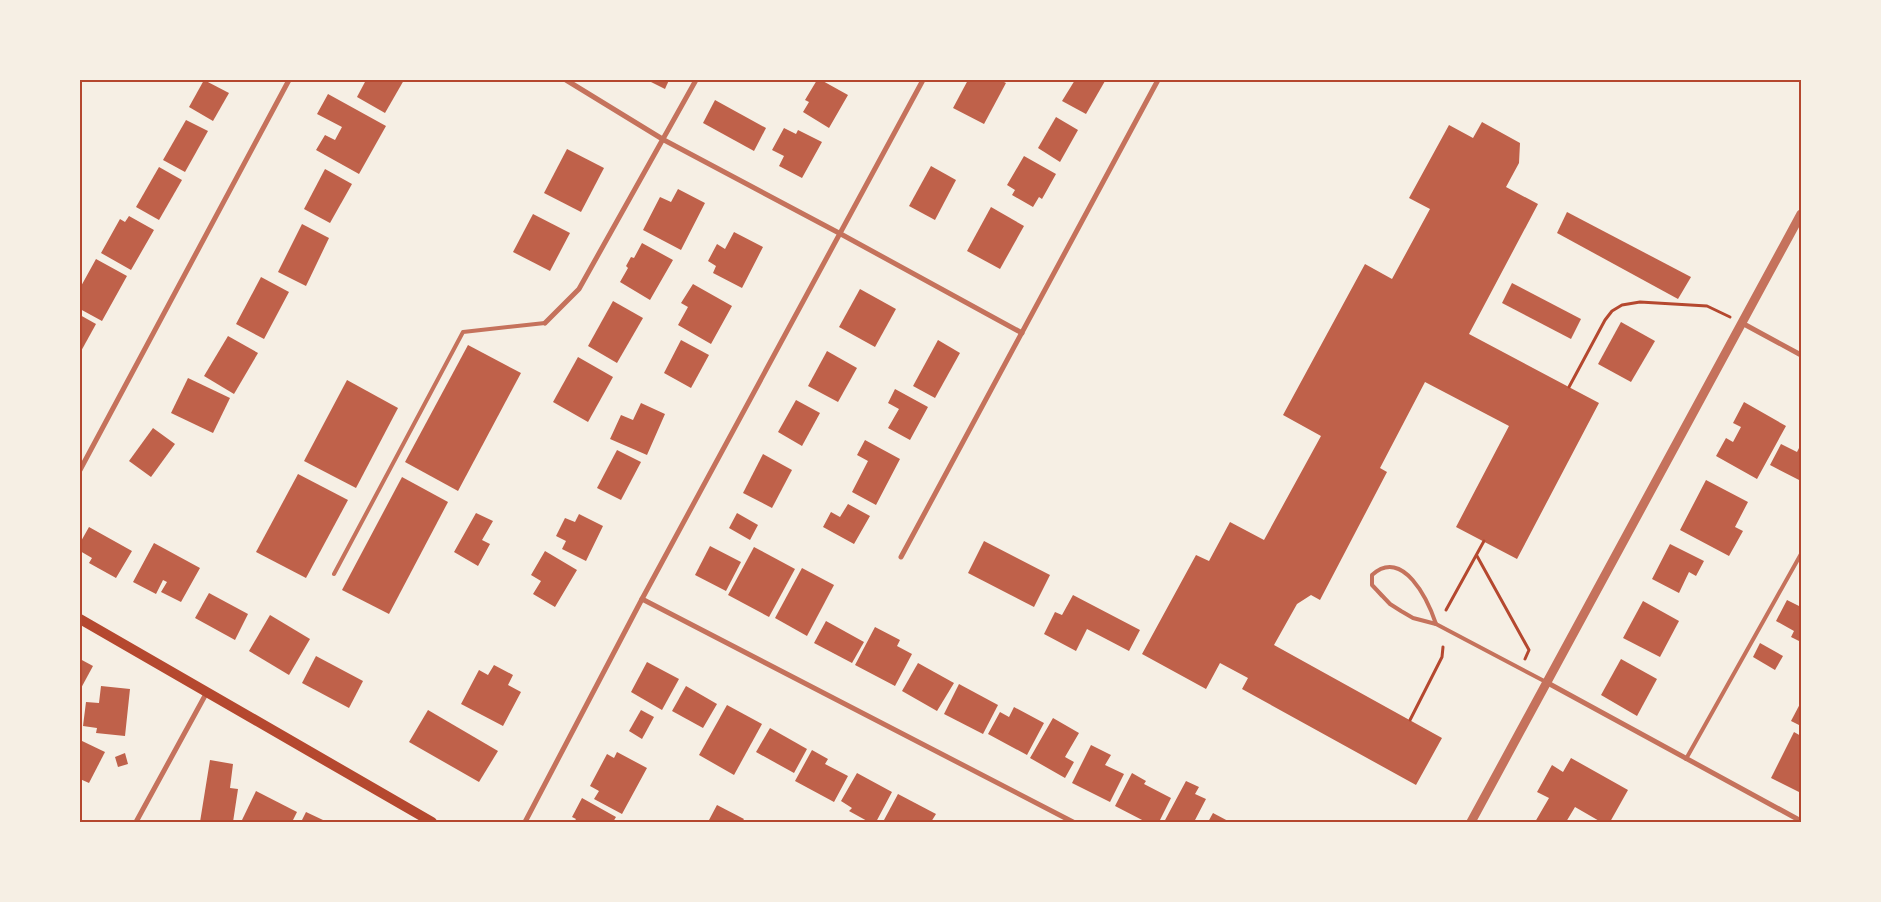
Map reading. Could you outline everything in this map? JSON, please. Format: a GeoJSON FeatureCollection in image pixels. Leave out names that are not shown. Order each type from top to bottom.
{"type":"FeatureCollection","features":[{"type":"Feature","properties":{"kind":"main road"},"geometry":{"type":"LineString","coordinates":[[80,619],[432,822]]}},
{"type":"Feature","properties":{"kind":"street"},"geometry":{"type":"LineString","coordinates":[[80,470],[289,80]]}},
{"type":"Feature","properties":{"kind":"street"},"geometry":{"type":"LineString","coordinates":[[566,80],[664,140],[1022,333]]}},
{"type":"Feature","properties":{"kind":"street"},"geometry":{"type":"LineString","coordinates":[[545,323],[579,289],[696,80]]}},
{"type":"Feature","properties":{"kind":"street"},"geometry":{"type":"LineString","coordinates":[[525,822],[642,599],[923,80]]}},
{"type":"Feature","properties":{"kind":"street"},"geometry":{"type":"LineString","coordinates":[[901,557],[1158,80]]}},
{"type":"Feature","properties":{"kind":"street"},"geometry":{"type":"LineString","coordinates":[[1471,822],[1801,214]]}},
{"type":"Feature","properties":{"kind":"street"},"geometry":{"type":"LineString","coordinates":[[1742,323],[1801,355]]}},
{"type":"Feature","properties":{"kind":"street"},"geometry":{"type":"LineString","coordinates":[[642,599],[1073,822]]}},
{"type":"Feature","properties":{"kind":"street"},"geometry":{"type":"LineString","coordinates":[[1546,682],[1801,821]]}},
{"type":"Feature","properties":{"kind":"street"},"geometry":{"type":"LineString","coordinates":[[136,822],[207,692]]}},
{"type":"Feature","properties":{"kind":"lane"},"geometry":{"type":"LineString","coordinates":[[334,574],[463,332],[545,323]]}},
{"type":"Feature","properties":{"kind":"lane"},"geometry":{"type":"LineString","coordinates":[[1686,759],[1801,554]]}},
{"type":"Feature","properties":{"kind":"lane"},"geometry":{"type":"LineString","coordinates":[[1436,624],[1427,601],[1420,590],[1413,580],[1402,571],[1389,567],[1379,569],[1372,575],[1372,585],[1390,604],[1413,618],[1436,624],[1546,682]]}},
{"type":"Feature","properties":{"kind":"path"},"geometry":{"type":"LineString","coordinates":[[1569,387],[1605,320],[1612,311],[1622,306],[1640,302],[1707,306],[1742,323]]}},
{"type":"Feature","properties":{"kind":"path"},"geometry":{"type":"LineString","coordinates":[[1446,610],[1484,542]]}},
{"type":"Feature","properties":{"kind":"path"},"geometry":{"type":"LineString","coordinates":[[1477,556],[1529,650],[1519,668]]}},
{"type":"Feature","properties":{"kind":"path"},"geometry":{"type":"LineString","coordinates":[[1410,720],[1442,657],[1443,648]]}},
{"type":"Feature","properties":{"kind":"building"},"geometry":{"type":"Polygon","coordinates":[[[204,80],[229,93],[213,121],[189,107],[204,80]]]}},
{"type":"Feature","properties":{"kind":"building"},"geometry":{"type":"Polygon","coordinates":[[[366,80],[404,80],[385,113],[357,97],[366,80]]]}},
{"type":"Feature","properties":{"kind":"building"},"geometry":{"type":"Polygon","coordinates":[[[647,80],[669,80],[665,89],[647,80]]]}},
{"type":"Feature","properties":{"kind":"building"},"geometry":{"type":"Polygon","coordinates":[[[817,80],[821,80],[848,95],[829,128],[803,112],[809,102],[805,100],[817,80]]]}},
{"type":"Feature","properties":{"kind":"building"},"geometry":{"type":"Polygon","coordinates":[[[968,80],[1000,80],[1006,83],[984,124],[953,108],[968,80]]]}},
{"type":"Feature","properties":{"kind":"building"},"geometry":{"type":"Polygon","coordinates":[[[1075,80],[1105,81],[1086,114],[1062,101],[1075,80]]]}},
{"type":"Feature","properties":{"kind":"building"},"geometry":{"type":"Polygon","coordinates":[[[328,94],[386,126],[359,174],[316,150],[325,135],[335,140],[342,127],[317,114],[328,94]]]}},
{"type":"Feature","properties":{"kind":"building"},"geometry":{"type":"Polygon","coordinates":[[[715,100],[766,128],[754,151],[703,123],[715,100]]]}},
{"type":"Feature","properties":{"kind":"building"},"geometry":{"type":"Polygon","coordinates":[[[1056,117],[1078,130],[1060,162],[1038,148],[1056,117]]]}},
{"type":"Feature","properties":{"kind":"building"},"geometry":{"type":"Polygon","coordinates":[[[186,120],[208,131],[185,172],[163,160],[186,120]]]}},
{"type":"Feature","properties":{"kind":"building"},"geometry":{"type":"Polygon","coordinates":[[[1482,122],[1520,143],[1519,163],[1506,187],[1538,204],[1469,334],[1599,403],[1517,559],[1456,527],[1509,426],[1425,382],[1380,468],[1387,472],[1320,600],[1311,595],[1297,604],[1274,645],[1442,738],[1416,785],[1242,689],[1248,678],[1220,663],[1206,689],[1142,654],[1196,555],[1209,561],[1230,522],[1264,540],[1321,436],[1283,415],[1365,264],[1392,279],[1430,209],[1409,198],[1449,125],[1473,138],[1482,122]]]}},
{"type":"Feature","properties":{"kind":"building"},"geometry":{"type":"Polygon","coordinates":[[[784,128],[796,134],[798,130],[822,142],[802,178],[779,166],[784,156],[772,150],[784,128]]]}},
{"type":"Feature","properties":{"kind":"building"},"geometry":{"type":"Polygon","coordinates":[[[567,149],[604,168],[581,212],[544,193],[567,149]]]}},
{"type":"Feature","properties":{"kind":"building"},"geometry":{"type":"Polygon","coordinates":[[[1024,156],[1056,174],[1042,199],[1039,197],[1033,207],[1012,195],[1015,190],[1007,185],[1024,156]]]}},
{"type":"Feature","properties":{"kind":"building"},"geometry":{"type":"Polygon","coordinates":[[[931,166],[956,180],[935,220],[909,206],[931,166]]]}},
{"type":"Feature","properties":{"kind":"building"},"geometry":{"type":"Polygon","coordinates":[[[159,167],[182,180],[159,220],[136,207],[159,167]]]}},
{"type":"Feature","properties":{"kind":"building"},"geometry":{"type":"Polygon","coordinates":[[[325,169],[352,184],[330,223],[304,209],[325,169]]]}},
{"type":"Feature","properties":{"kind":"building"},"geometry":{"type":"Polygon","coordinates":[[[678,189],[705,203],[681,250],[643,230],[660,197],[671,202],[678,189]]]}},
{"type":"Feature","properties":{"kind":"building"},"geometry":{"type":"Polygon","coordinates":[[[991,207],[1024,226],[1000,269],[967,251],[991,207]]]}},
{"type":"Feature","properties":{"kind":"building"},"geometry":{"type":"Polygon","coordinates":[[[1567,212],[1691,277],[1678,299],[1557,233],[1567,212]]]}},
{"type":"Feature","properties":{"kind":"building"},"geometry":{"type":"Polygon","coordinates":[[[533,214],[570,233],[550,271],[513,252],[533,214]]]}},
{"type":"Feature","properties":{"kind":"building"},"geometry":{"type":"Polygon","coordinates":[[[129,216],[154,230],[131,270],[101,253],[120,219],[125,222],[129,216]]]}},
{"type":"Feature","properties":{"kind":"building"},"geometry":{"type":"Polygon","coordinates":[[[302,224],[329,238],[306,286],[278,272],[302,224]]]}},
{"type":"Feature","properties":{"kind":"building"},"geometry":{"type":"Polygon","coordinates":[[[734,232],[763,247],[742,288],[713,273],[716,266],[708,261],[717,244],[725,249],[734,232]]]}},
{"type":"Feature","properties":{"kind":"building"},"geometry":{"type":"Polygon","coordinates":[[[642,243],[673,260],[650,300],[620,282],[628,268],[626,266],[631,257],[634,258],[642,243]]]}},
{"type":"Feature","properties":{"kind":"building"},"geometry":{"type":"Polygon","coordinates":[[[96,259],[127,276],[102,321],[80,309],[82,305],[80,304],[80,288],[96,259]]]}},
{"type":"Feature","properties":{"kind":"building"},"geometry":{"type":"Polygon","coordinates":[[[261,277],[289,292],[264,339],[236,324],[261,277]]]}},
{"type":"Feature","properties":{"kind":"building"},"geometry":{"type":"Polygon","coordinates":[[[1512,283],[1581,319],[1571,339],[1502,303],[1512,283]]]}},
{"type":"Feature","properties":{"kind":"building"},"geometry":{"type":"Polygon","coordinates":[[[693,284],[732,306],[711,344],[678,325],[688,307],[681,303],[693,284]]]}},
{"type":"Feature","properties":{"kind":"building"},"geometry":{"type":"Polygon","coordinates":[[[860,289],[896,309],[875,347],[839,327],[860,289]]]}},
{"type":"Feature","properties":{"kind":"building"},"geometry":{"type":"Polygon","coordinates":[[[613,301],[643,318],[617,363],[588,346],[613,301]]]}},
{"type":"Feature","properties":{"kind":"building"},"geometry":{"type":"Polygon","coordinates":[[[80,315],[96,324],[80,353],[80,315]]]}},
{"type":"Feature","properties":{"kind":"building"},"geometry":{"type":"Polygon","coordinates":[[[1621,322],[1655,341],[1631,382],[1598,364],[1621,322]]]}},
{"type":"Feature","properties":{"kind":"building"},"geometry":{"type":"Polygon","coordinates":[[[228,336],[258,353],[234,394],[204,376],[228,336]]]}},
{"type":"Feature","properties":{"kind":"building"},"geometry":{"type":"Polygon","coordinates":[[[681,340],[709,355],[691,388],[664,373],[681,340]]]}},
{"type":"Feature","properties":{"kind":"building"},"geometry":{"type":"Polygon","coordinates":[[[938,340],[960,353],[935,398],[913,386],[938,340]]]}},
{"type":"Feature","properties":{"kind":"building"},"geometry":{"type":"Polygon","coordinates":[[[468,345],[521,373],[458,491],[405,462],[468,345]]]}},
{"type":"Feature","properties":{"kind":"building"},"geometry":{"type":"Polygon","coordinates":[[[827,351],[857,368],[838,402],[808,386],[827,351]]]}},
{"type":"Feature","properties":{"kind":"building"},"geometry":{"type":"Polygon","coordinates":[[[578,357],[613,377],[588,422],[553,402],[578,357]]]}},
{"type":"Feature","properties":{"kind":"building"},"geometry":{"type":"Polygon","coordinates":[[[188,378],[230,398],[213,433],[171,413],[188,378]]]}},
{"type":"Feature","properties":{"kind":"building"},"geometry":{"type":"Polygon","coordinates":[[[347,380],[398,408],[356,488],[304,461],[347,380]]]}},
{"type":"Feature","properties":{"kind":"building"},"geometry":{"type":"Polygon","coordinates":[[[895,389],[928,407],[910,440],[888,428],[899,409],[888,403],[895,389]]]}},
{"type":"Feature","properties":{"kind":"building"},"geometry":{"type":"Polygon","coordinates":[[[796,400],[820,413],[802,446],[778,432],[796,400]]]}},
{"type":"Feature","properties":{"kind":"building"},"geometry":{"type":"Polygon","coordinates":[[[1744,402],[1786,426],[1757,479],[1716,456],[1726,438],[1733,442],[1741,427],[1733,423],[1744,402]]]}},
{"type":"Feature","properties":{"kind":"building"},"geometry":{"type":"Polygon","coordinates":[[[641,403],[665,414],[647,455],[610,439],[621,415],[633,420],[641,403]]]}},
{"type":"Feature","properties":{"kind":"building"},"geometry":{"type":"Polygon","coordinates":[[[153,428],[175,444],[151,477],[129,461],[153,428]]]}},
{"type":"Feature","properties":{"kind":"building"},"geometry":{"type":"Polygon","coordinates":[[[865,440],[900,459],[876,505],[852,492],[868,461],[857,455],[865,440]]]}},
{"type":"Feature","properties":{"kind":"building"},"geometry":{"type":"Polygon","coordinates":[[[1781,444],[1797,452],[1801,444],[1801,481],[1770,465],[1781,444]]]}},
{"type":"Feature","properties":{"kind":"building"},"geometry":{"type":"Polygon","coordinates":[[[617,450],[641,462],[621,500],[597,488],[617,450]]]}},
{"type":"Feature","properties":{"kind":"building"},"geometry":{"type":"Polygon","coordinates":[[[763,454],[792,470],[772,508],[743,493],[763,454]]]}},
{"type":"Feature","properties":{"kind":"building"},"geometry":{"type":"Polygon","coordinates":[[[298,474],[348,500],[306,578],[256,552],[298,474]]]}},
{"type":"Feature","properties":{"kind":"building"},"geometry":{"type":"Polygon","coordinates":[[[402,477],[448,502],[389,614],[342,590],[402,477]]]}},
{"type":"Feature","properties":{"kind":"building"},"geometry":{"type":"Polygon","coordinates":[[[1706,480],[1748,502],[1735,527],[1743,531],[1729,556],[1680,530],[1706,480]]]}},
{"type":"Feature","properties":{"kind":"building"},"geometry":{"type":"Polygon","coordinates":[[[848,504],[870,516],[854,544],[823,527],[831,512],[840,517],[848,504]]]}},
{"type":"Feature","properties":{"kind":"building"},"geometry":{"type":"Polygon","coordinates":[[[476,513],[493,521],[482,540],[490,544],[478,566],[454,552],[476,513]]]}},
{"type":"Feature","properties":{"kind":"building"},"geometry":{"type":"Polygon","coordinates":[[[737,513],[758,525],[750,540],[729,528],[737,513]]]}},
{"type":"Feature","properties":{"kind":"building"},"geometry":{"type":"Polygon","coordinates":[[[579,514],[603,526],[586,561],[562,549],[566,541],[556,536],[565,518],[575,522],[579,514]]]}},
{"type":"Feature","properties":{"kind":"building"},"geometry":{"type":"Polygon","coordinates":[[[89,527],[132,551],[116,578],[89,563],[92,558],[80,551],[80,543],[89,527]]]}},
{"type":"Feature","properties":{"kind":"building"},"geometry":{"type":"Polygon","coordinates":[[[984,541],[1050,575],[1034,607],[968,573],[984,541]]]}},
{"type":"Feature","properties":{"kind":"building"},"geometry":{"type":"Polygon","coordinates":[[[154,543],[200,568],[181,602],[161,592],[167,582],[163,580],[156,594],[133,582],[154,543]]]}},
{"type":"Feature","properties":{"kind":"building"},"geometry":{"type":"Polygon","coordinates":[[[1670,544],[1704,561],[1696,576],[1689,572],[1679,593],[1652,579],[1670,544]]]}},
{"type":"Feature","properties":{"kind":"building"},"geometry":{"type":"Polygon","coordinates":[[[710,546],[741,562],[726,591],[695,575],[710,546]]]}},
{"type":"Feature","properties":{"kind":"building"},"geometry":{"type":"Polygon","coordinates":[[[754,547],[795,569],[769,617],[728,595],[754,547]]]}},
{"type":"Feature","properties":{"kind":"building"},"geometry":{"type":"Polygon","coordinates":[[[545,551],[577,570],[555,607],[533,594],[541,581],[531,575],[545,551]]]}},
{"type":"Feature","properties":{"kind":"building"},"geometry":{"type":"Polygon","coordinates":[[[802,568],[834,585],[807,636],[775,618],[802,568]]]}},
{"type":"Feature","properties":{"kind":"building"},"geometry":{"type":"Polygon","coordinates":[[[209,593],[248,614],[235,640],[195,618],[209,593]]]}},
{"type":"Feature","properties":{"kind":"building"},"geometry":{"type":"Polygon","coordinates":[[[1073,595],[1140,630],[1129,651],[1087,629],[1076,651],[1044,634],[1055,612],[1062,615],[1073,595]]]}},
{"type":"Feature","properties":{"kind":"building"},"geometry":{"type":"Polygon","coordinates":[[[1787,600],[1801,607],[1801,642],[1791,637],[1794,631],[1776,621],[1787,600]]]}},
{"type":"Feature","properties":{"kind":"building"},"geometry":{"type":"Polygon","coordinates":[[[1643,601],[1679,621],[1660,657],[1623,638],[1643,601]]]}},
{"type":"Feature","properties":{"kind":"building"},"geometry":{"type":"Polygon","coordinates":[[[270,615],[310,639],[289,675],[249,651],[270,615]]]}},
{"type":"Feature","properties":{"kind":"building"},"geometry":{"type":"Polygon","coordinates":[[[826,621],[864,642],[852,663],[814,643],[826,621]]]}},
{"type":"Feature","properties":{"kind":"building"},"geometry":{"type":"Polygon","coordinates":[[[875,627],[900,640],[897,646],[912,654],[895,686],[855,665],[875,627]]]}},
{"type":"Feature","properties":{"kind":"building"},"geometry":{"type":"Polygon","coordinates":[[[1760,643],[1783,656],[1775,670],[1753,657],[1760,643]]]}},
{"type":"Feature","properties":{"kind":"building"},"geometry":{"type":"Polygon","coordinates":[[[316,656],[363,681],[349,708],[302,683],[316,656]]]}},
{"type":"Feature","properties":{"kind":"building"},"geometry":{"type":"Polygon","coordinates":[[[80,659],[93,666],[80,690],[80,659]]]}},
{"type":"Feature","properties":{"kind":"building"},"geometry":{"type":"Polygon","coordinates":[[[1621,659],[1657,679],[1637,716],[1601,695],[1621,659]]]}},
{"type":"Feature","properties":{"kind":"building"},"geometry":{"type":"Polygon","coordinates":[[[647,662],[679,679],[662,710],[631,692],[647,662]]]}},
{"type":"Feature","properties":{"kind":"building"},"geometry":{"type":"Polygon","coordinates":[[[918,663],[954,683],[937,711],[902,691],[918,663]]]}},
{"type":"Feature","properties":{"kind":"building"},"geometry":{"type":"Polygon","coordinates":[[[494,665],[513,675],[508,685],[521,692],[503,726],[461,704],[479,670],[488,675],[494,665]]]}},
{"type":"Feature","properties":{"kind":"building"},"geometry":{"type":"Polygon","coordinates":[[[959,684],[998,705],[983,734],[944,714],[959,684]]]}},
{"type":"Feature","properties":{"kind":"building"},"geometry":{"type":"Polygon","coordinates":[[[101,686],[130,689],[125,736],[96,733],[97,728],[83,726],[86,702],[99,703],[101,686]]]}},
{"type":"Feature","properties":{"kind":"building"},"geometry":{"type":"Polygon","coordinates":[[[686,686],[717,704],[703,728],[672,711],[686,686]]]}},
{"type":"Feature","properties":{"kind":"building"},"geometry":{"type":"Polygon","coordinates":[[[1801,702],[1801,726],[1791,721],[1801,702]]]}},
{"type":"Feature","properties":{"kind":"building"},"geometry":{"type":"Polygon","coordinates":[[[727,705],[762,724],[734,775],[699,755],[727,705]]]}},
{"type":"Feature","properties":{"kind":"building"},"geometry":{"type":"Polygon","coordinates":[[[1014,707],[1044,723],[1027,755],[988,734],[1000,712],[1009,717],[1014,707]]]}},
{"type":"Feature","properties":{"kind":"building"},"geometry":{"type":"Polygon","coordinates":[[[428,710],[498,751],[479,782],[409,742],[428,710]]]}},
{"type":"Feature","properties":{"kind":"building"},"geometry":{"type":"Polygon","coordinates":[[[641,710],[654,717],[642,739],[629,731],[641,710]]]}},
{"type":"Feature","properties":{"kind":"building"},"geometry":{"type":"Polygon","coordinates":[[[1053,718],[1079,733],[1065,757],[1074,762],[1065,778],[1030,758],[1053,718]]]}},
{"type":"Feature","properties":{"kind":"building"},"geometry":{"type":"Polygon","coordinates":[[[770,728],[807,749],[794,773],[756,752],[770,728]]]}},
{"type":"Feature","properties":{"kind":"building"},"geometry":{"type":"Polygon","coordinates":[[[1794,732],[1801,736],[1801,793],[1771,778],[1794,732]]]}},
{"type":"Feature","properties":{"kind":"building"},"geometry":{"type":"Polygon","coordinates":[[[80,740],[105,752],[89,783],[80,779],[80,740]]]}},
{"type":"Feature","properties":{"kind":"building"},"geometry":{"type":"Polygon","coordinates":[[[1091,745],[1111,755],[1105,765],[1124,774],[1110,802],[1072,783],[1091,745]]]}},
{"type":"Feature","properties":{"kind":"building"},"geometry":{"type":"Polygon","coordinates":[[[812,750],[828,759],[825,764],[848,776],[834,802],[795,781],[812,750]]]}},
{"type":"Feature","properties":{"kind":"building"},"geometry":{"type":"Polygon","coordinates":[[[617,752],[647,768],[622,814],[594,799],[599,791],[590,786],[607,754],[614,758],[617,752]]]}},
{"type":"Feature","properties":{"kind":"building"},"geometry":{"type":"Polygon","coordinates":[[[125,753],[128,764],[118,767],[115,757],[125,753]]]}},
{"type":"Feature","properties":{"kind":"building"},"geometry":{"type":"Polygon","coordinates":[[[1571,758],[1628,790],[1610,822],[1601,822],[1575,807],[1566,822],[1535,822],[1549,798],[1537,792],[1552,765],[1563,772],[1571,758]]]}},
{"type":"Feature","properties":{"kind":"building"},"geometry":{"type":"Polygon","coordinates":[[[210,760],[233,764],[230,788],[238,789],[233,822],[200,822],[210,760]]]}},
{"type":"Feature","properties":{"kind":"building"},"geometry":{"type":"Polygon","coordinates":[[[857,773],[892,792],[876,822],[869,822],[849,811],[852,808],[841,801],[857,773]]]}},
{"type":"Feature","properties":{"kind":"building"},"geometry":{"type":"Polygon","coordinates":[[[1132,773],[1146,781],[1144,784],[1171,798],[1159,822],[1146,822],[1115,806],[1132,773]]]}},
{"type":"Feature","properties":{"kind":"building"},"geometry":{"type":"Polygon","coordinates":[[[1186,781],[1199,787],[1195,794],[1206,799],[1194,822],[1164,822],[1186,781]]]}},
{"type":"Feature","properties":{"kind":"building"},"geometry":{"type":"Polygon","coordinates":[[[256,791],[297,812],[292,822],[245,822],[242,820],[256,791]]]}},
{"type":"Feature","properties":{"kind":"building"},"geometry":{"type":"Polygon","coordinates":[[[898,794],[936,814],[931,822],[888,822],[884,820],[898,794]]]}},
{"type":"Feature","properties":{"kind":"building"},"geometry":{"type":"Polygon","coordinates":[[[582,798],[616,817],[613,822],[574,822],[576,819],[572,817],[582,798]]]}},
{"type":"Feature","properties":{"kind":"building"},"geometry":{"type":"Polygon","coordinates":[[[717,805],[744,819],[742,822],[713,822],[709,820],[717,805]]]}},
{"type":"Feature","properties":{"kind":"building"},"geometry":{"type":"Polygon","coordinates":[[[306,812],[323,820],[321,822],[301,822],[306,812]]]}},
{"type":"Feature","properties":{"kind":"building"},"geometry":{"type":"Polygon","coordinates":[[[1213,813],[1230,822],[1208,822],[1213,813]]]}}]}
